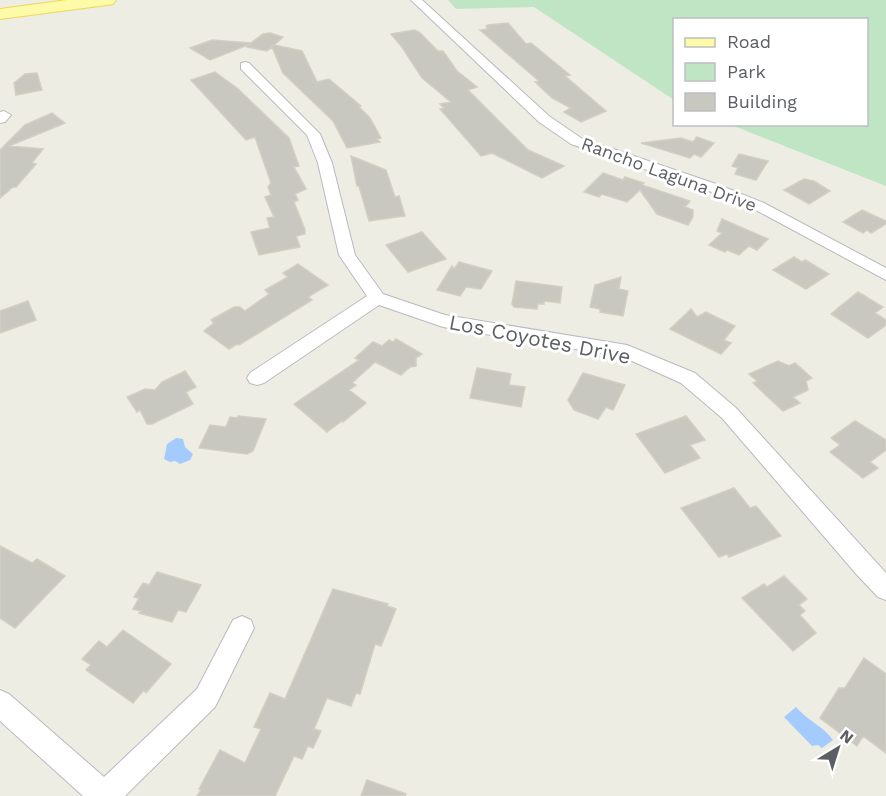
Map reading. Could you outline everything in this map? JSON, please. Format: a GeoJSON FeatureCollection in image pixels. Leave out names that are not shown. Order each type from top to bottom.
{"type":"FeatureCollection","features":[{"type":"Feature","properties":{"kind":"main road"},"geometry":{"type":"LineString","coordinates":[[0,14],[107,0]]}},
{"type":"Feature","properties":{"kind":"street","name":"Rancho Laguna Drive"},"geometry":{"type":"LineString","coordinates":[[416,0],[544,119],[576,141],[714,188],[759,206],[886,275]]}},
{"type":"Feature","properties":{"kind":"street"},"geometry":{"type":"LineString","coordinates":[[245,66],[313,134],[325,163],[347,255],[377,298],[257,378]]}},
{"type":"Feature","properties":{"kind":"street","name":"Los Coyotes Drive"},"geometry":{"type":"LineString","coordinates":[[377,298],[443,321],[627,351],[688,378],[729,412],[886,589]]}},
{"type":"Feature","properties":{"kind":"street"},"geometry":{"type":"LineString","coordinates":[[0,703],[104,796],[206,698],[242,628]]}},
{"type":"Feature","properties":{"kind":"green space"},"geometry":{"type":"Polygon","coordinates":[[[448,0],[886,0],[886,186],[734,126],[868,126],[868,18],[673,18],[673,99],[534,7],[456,9],[448,0]]]}},
{"type":"Feature","properties":{"kind":"water"},"geometry":{"type":"Polygon","coordinates":[[[176,438],[183,439],[185,447],[193,454],[190,460],[180,464],[164,459],[167,444],[176,438]]]}},
{"type":"Feature","properties":{"kind":"water"},"geometry":{"type":"Polygon","coordinates":[[[796,707],[833,740],[822,748],[818,745],[812,746],[784,717],[796,707]]]}},
{"type":"Feature","properties":{"kind":"building"},"geometry":{"type":"Polygon","coordinates":[[[508,23],[526,44],[531,43],[570,75],[565,76],[606,111],[581,122],[564,112],[571,108],[552,98],[535,82],[539,81],[480,30],[488,29],[486,26],[488,25],[508,23]]]}},
{"type":"Feature","properties":{"kind":"building"},"geometry":{"type":"Polygon","coordinates":[[[414,30],[438,51],[443,51],[457,71],[477,87],[468,90],[528,150],[564,166],[542,178],[492,153],[481,156],[440,109],[444,108],[440,104],[451,102],[422,78],[391,34],[414,30]]]}},
{"type":"Feature","properties":{"kind":"building"},"geometry":{"type":"Polygon","coordinates":[[[270,33],[283,37],[274,45],[302,51],[317,82],[329,79],[361,106],[359,107],[370,118],[381,138],[377,139],[380,142],[347,148],[333,121],[283,73],[272,47],[267,51],[247,47],[250,44],[210,60],[190,48],[212,40],[251,43],[263,34],[270,33]]]}},
{"type":"Feature","properties":{"kind":"building"},"geometry":{"type":"Polygon","coordinates":[[[215,72],[237,88],[289,138],[299,166],[294,167],[306,189],[295,194],[298,200],[294,202],[305,230],[305,234],[296,236],[300,247],[259,255],[251,232],[270,228],[267,218],[274,217],[265,197],[271,195],[268,187],[271,183],[255,137],[246,140],[191,80],[215,72]]]}},
{"type":"Feature","properties":{"kind":"building"},"geometry":{"type":"Polygon","coordinates":[[[37,73],[42,90],[16,95],[14,83],[25,74],[37,73]]]}},
{"type":"Feature","properties":{"kind":"building"},"geometry":{"type":"Polygon","coordinates":[[[52,113],[65,123],[9,146],[43,149],[32,163],[36,164],[16,187],[0,198],[0,150],[25,125],[52,113]]]}},
{"type":"Feature","properties":{"kind":"building"},"geometry":{"type":"Polygon","coordinates":[[[697,137],[714,143],[701,157],[694,154],[690,158],[641,143],[681,138],[693,142],[697,137]]]}},
{"type":"Feature","properties":{"kind":"building"},"geometry":{"type":"Polygon","coordinates":[[[739,154],[768,161],[756,180],[735,174],[738,168],[732,166],[739,154]]]}},
{"type":"Feature","properties":{"kind":"building"},"geometry":{"type":"Polygon","coordinates":[[[351,156],[386,170],[395,197],[399,196],[405,216],[369,221],[359,186],[357,186],[351,156]]]}},
{"type":"Feature","properties":{"kind":"building"},"geometry":{"type":"Polygon","coordinates":[[[603,173],[623,180],[625,177],[644,183],[642,185],[690,201],[685,207],[693,210],[693,217],[688,225],[657,214],[640,190],[627,202],[602,194],[599,197],[584,192],[603,173]]]}},
{"type":"Feature","properties":{"kind":"building"},"geometry":{"type":"Polygon","coordinates":[[[804,179],[814,181],[830,191],[809,204],[784,190],[804,179]]]}},
{"type":"Feature","properties":{"kind":"building"},"geometry":{"type":"Polygon","coordinates":[[[862,210],[886,221],[886,224],[871,233],[867,230],[863,233],[843,222],[862,210]]]}},
{"type":"Feature","properties":{"kind":"building"},"geometry":{"type":"Polygon","coordinates":[[[722,219],[768,239],[757,250],[749,246],[739,255],[709,245],[722,233],[717,231],[722,219]]]}},
{"type":"Feature","properties":{"kind":"building"},"geometry":{"type":"Polygon","coordinates":[[[422,232],[446,259],[408,272],[386,245],[422,232]]]}},
{"type":"Feature","properties":{"kind":"building"},"geometry":{"type":"Polygon","coordinates":[[[794,257],[802,262],[805,260],[829,274],[806,289],[773,270],[794,257]]]}},
{"type":"Feature","properties":{"kind":"building"},"geometry":{"type":"Polygon","coordinates":[[[459,262],[492,271],[481,289],[466,287],[460,296],[437,290],[452,266],[454,269],[459,262]]]}},
{"type":"Feature","properties":{"kind":"building"},"geometry":{"type":"Polygon","coordinates":[[[298,264],[328,285],[308,297],[312,300],[229,349],[204,331],[214,323],[211,320],[234,307],[240,307],[245,311],[269,294],[265,290],[288,277],[283,273],[298,264]]]}},
{"type":"Feature","properties":{"kind":"building"},"geometry":{"type":"Polygon","coordinates":[[[621,277],[619,289],[628,291],[623,316],[600,312],[600,309],[590,307],[595,285],[621,277]]]}},
{"type":"Feature","properties":{"kind":"building"},"geometry":{"type":"Polygon","coordinates":[[[516,281],[562,287],[560,303],[544,301],[544,304],[538,304],[537,309],[514,307],[512,304],[516,281]]]}},
{"type":"Feature","properties":{"kind":"building"},"geometry":{"type":"Polygon","coordinates":[[[858,292],[883,307],[875,313],[886,320],[886,325],[868,338],[831,314],[858,292]]]}},
{"type":"Feature","properties":{"kind":"building"},"geometry":{"type":"Polygon","coordinates":[[[28,301],[36,320],[0,333],[0,311],[28,301]]]}},
{"type":"Feature","properties":{"kind":"building"},"geometry":{"type":"Polygon","coordinates":[[[691,309],[697,317],[706,312],[735,326],[724,340],[731,343],[721,354],[670,329],[691,309]]]}},
{"type":"Feature","properties":{"kind":"building"},"geometry":{"type":"Polygon","coordinates":[[[396,339],[422,354],[416,358],[416,366],[410,367],[401,375],[375,362],[352,383],[356,385],[349,390],[366,403],[343,422],[327,432],[294,404],[359,360],[355,358],[373,342],[382,346],[389,340],[393,342],[396,339]]]}},
{"type":"Feature","properties":{"kind":"building"},"geometry":{"type":"Polygon","coordinates":[[[778,361],[789,366],[795,363],[812,378],[806,381],[808,390],[793,397],[800,403],[783,411],[753,383],[757,381],[749,374],[778,361]]]}},
{"type":"Feature","properties":{"kind":"building"},"geometry":{"type":"Polygon","coordinates":[[[477,368],[511,374],[509,385],[525,387],[521,407],[470,398],[477,368]]]}},
{"type":"Feature","properties":{"kind":"building"},"geometry":{"type":"Polygon","coordinates":[[[185,371],[196,387],[186,392],[193,404],[152,424],[147,424],[140,410],[137,412],[127,397],[145,389],[155,390],[162,382],[185,371]]]}},
{"type":"Feature","properties":{"kind":"building"},"geometry":{"type":"Polygon","coordinates":[[[583,373],[625,385],[613,410],[606,407],[598,419],[574,410],[568,400],[583,373]]]}},
{"type":"Feature","properties":{"kind":"building"},"geometry":{"type":"Polygon","coordinates":[[[238,416],[266,419],[253,451],[247,454],[199,448],[210,425],[226,427],[230,417],[237,418],[238,416]]]}},
{"type":"Feature","properties":{"kind":"building"},"geometry":{"type":"Polygon","coordinates":[[[686,416],[705,440],[690,445],[700,458],[665,473],[636,434],[686,416]]]}},
{"type":"Feature","properties":{"kind":"building"},"geometry":{"type":"Polygon","coordinates":[[[855,421],[886,440],[886,450],[870,462],[878,468],[863,478],[830,452],[840,445],[831,438],[855,421]]]}},
{"type":"Feature","properties":{"kind":"building"},"geometry":{"type":"Polygon","coordinates":[[[734,488],[750,508],[756,506],[781,536],[729,557],[727,554],[719,557],[681,508],[734,488]]]}},
{"type":"Feature","properties":{"kind":"building"},"geometry":{"type":"Polygon","coordinates":[[[0,546],[32,563],[37,559],[65,576],[15,628],[0,618],[0,546]]]}},
{"type":"Feature","properties":{"kind":"building"},"geometry":{"type":"Polygon","coordinates":[[[157,572],[201,585],[186,612],[178,610],[172,622],[139,613],[141,611],[133,609],[139,598],[134,597],[143,583],[149,585],[157,572]]]}},
{"type":"Feature","properties":{"kind":"building"},"geometry":{"type":"Polygon","coordinates":[[[784,576],[807,599],[799,605],[805,611],[800,615],[816,633],[793,651],[742,598],[764,584],[767,587],[784,576]]]}},
{"type":"Feature","properties":{"kind":"building"},"geometry":{"type":"Polygon","coordinates":[[[333,589],[388,604],[387,606],[396,609],[381,646],[375,644],[360,694],[356,693],[351,706],[327,698],[314,729],[321,731],[313,748],[308,746],[302,759],[294,756],[275,796],[197,796],[220,750],[245,763],[261,729],[254,727],[270,693],[285,699],[333,589]]]}},
{"type":"Feature","properties":{"kind":"building"},"geometry":{"type":"Polygon","coordinates":[[[123,630],[171,664],[146,693],[144,690],[133,703],[86,670],[91,665],[82,659],[99,641],[107,647],[123,630]]]}},
{"type":"Feature","properties":{"kind":"building"},"geometry":{"type":"Polygon","coordinates":[[[864,658],[886,674],[886,753],[863,736],[857,746],[820,718],[839,688],[845,688],[864,658]]]}},
{"type":"Feature","properties":{"kind":"building"},"geometry":{"type":"Polygon","coordinates":[[[367,780],[406,794],[405,796],[361,796],[367,780]]]}}]}
